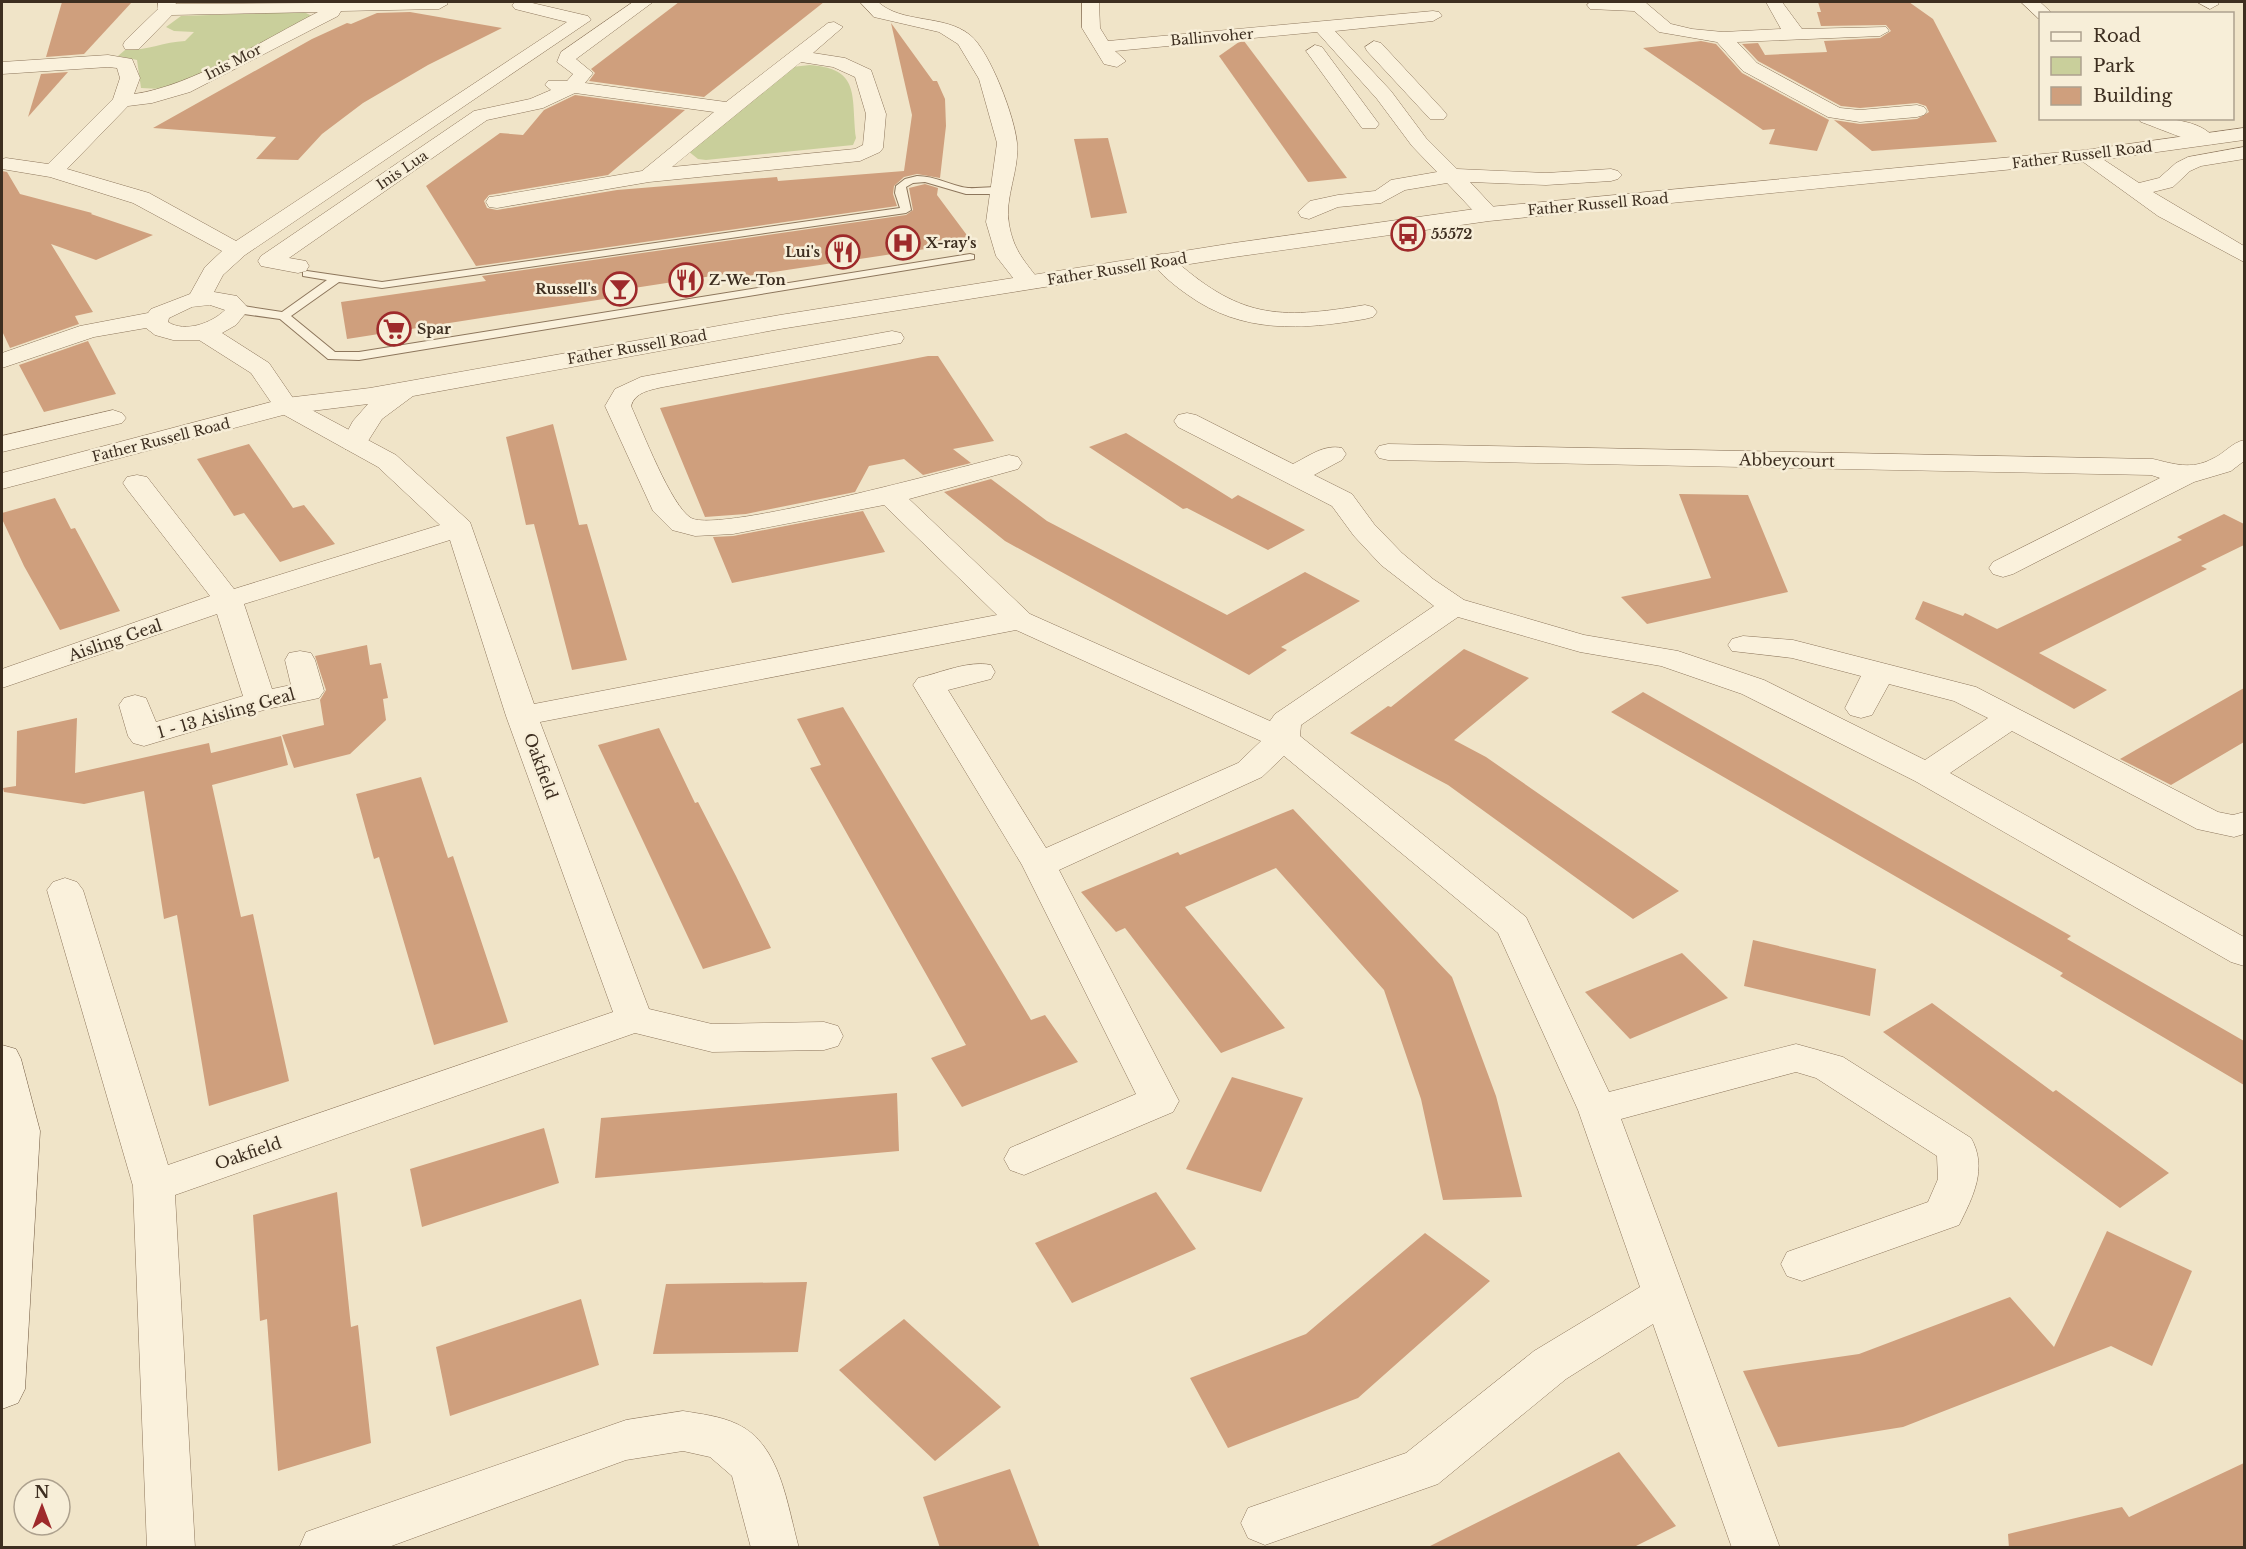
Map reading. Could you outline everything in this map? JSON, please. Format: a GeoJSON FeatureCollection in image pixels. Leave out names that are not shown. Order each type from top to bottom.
{"type":"FeatureCollection","features":[{"type":"Feature","properties":{"kind":"street"},"geometry":{"type":"LineString","coordinates":[[868,2],[880,14],[945,28],[965,40],[988,79],[1007,143],[997,222],[1007,256],[1029,283]]}},
{"type":"Feature","properties":{"kind":"street"},"geometry":{"type":"LineString","coordinates":[[1090,2],[1091,28],[1112,60],[1124,64]]}},
{"type":"Feature","properties":{"kind":"street"},"geometry":{"type":"LineString","coordinates":[[1418,2],[1449,31]]}},
{"type":"Feature","properties":{"kind":"street"},"geometry":{"type":"LineString","coordinates":[[1774,2],[1788,26],[1797,34]]}},
{"type":"Feature","properties":{"kind":"street"},"geometry":{"type":"LineString","coordinates":[[2030,2],[2042,12]]}},
{"type":"Feature","properties":{"kind":"street","name":"Inis Mor"},"geometry":{"type":"LineString","coordinates":[[132,45],[167,6],[339,8],[361,5],[439,4]]}},
{"type":"Feature","properties":{"kind":"street","name":"Inis Lua"},"geometry":{"type":"LineString","coordinates":[[199,299],[213,272],[237,250],[500,77],[582,20],[521,5]]}},
{"type":"Feature","properties":{"kind":"street"},"geometry":{"type":"LineString","coordinates":[[1596,5],[1639,6],[1665,28],[1723,37],[1880,31]]}},
{"type":"Feature","properties":{"kind":"street"},"geometry":{"type":"LineString","coordinates":[[571,88],[584,74],[566,62],[568,56],[645,7]]}},
{"type":"Feature","properties":{"kind":"street","name":"Inis Mor"},"geometry":{"type":"LineString","coordinates":[[122,100],[152,97],[183,88],[339,8]]}},
{"type":"Feature","properties":{"kind":"street","name":"Ballinvoher"},"geometry":{"type":"LineString","coordinates":[[1102,47],[1433,16]]}},
{"type":"Feature","properties":{"kind":"street"},"geometry":{"type":"LineString","coordinates":[[649,176],[730,108],[834,27]]}},
{"type":"Feature","properties":{"kind":"street"},"geometry":{"type":"LineString","coordinates":[[1322,27],[1384,95],[1419,141],[1450,176],[1489,214]]}},
{"type":"Feature","properties":{"kind":"street"},"geometry":{"type":"LineString","coordinates":[[1723,37],[1750,67],[1835,113],[1860,116],[1917,111]]}},
{"type":"Feature","properties":{"kind":"street"},"geometry":{"type":"LineString","coordinates":[[1374,47],[1437,115]]}},
{"type":"Feature","properties":{"kind":"street"},"geometry":{"type":"LineString","coordinates":[[1315,51],[1369,124]]}},
{"type":"Feature","properties":{"kind":"street"},"geometry":{"type":"LineString","coordinates":[[497,202],[649,176],[860,155],[873,148],[876,114],[864,74],[838,62],[797,56]]}},
{"type":"Feature","properties":{"kind":"street"},"geometry":{"type":"LineString","coordinates":[[2,68],[108,61],[125,63],[130,78],[122,100],[53,171]]}},
{"type":"Feature","properties":{"kind":"street"},"geometry":{"type":"LineString","coordinates":[[1333,75],[1395,70]]}},
{"type":"Feature","properties":{"kind":"street"},"geometry":{"type":"LineString","coordinates":[[500,77],[520,80]]}},
{"type":"Feature","properties":{"kind":"street"},"geometry":{"type":"LineString","coordinates":[[541,83],[730,108]]}},
{"type":"Feature","properties":{"kind":"street","name":"Inis Lua"},"geometry":{"type":"LineString","coordinates":[[303,270],[268,261],[481,115],[536,104],[571,88]]}},
{"type":"Feature","properties":{"kind":"street"},"geometry":{"type":"LineString","coordinates":[[1350,98],[1417,93]]}},
{"type":"Feature","properties":{"kind":"street"},"geometry":{"type":"LineString","coordinates":[[2154,120],[2189,131],[2206,140]]}},
{"type":"Feature","properties":{"kind":"street","name":"Father Russell Road"},"geometry":{"type":"LineString","coordinates":[[2,482],[285,406],[370,396],[780,322],[1161,261],[1489,214],[2085,156],[2244,134]]}},
{"type":"Feature","properties":{"kind":"street"},"geometry":{"type":"LineString","coordinates":[[2135,190],[2166,183],[2195,161],[2244,153]]}},
{"type":"Feature","properties":{"kind":"street"},"geometry":{"type":"LineString","coordinates":[[2085,156],[2166,211],[2244,255]]}},
{"type":"Feature","properties":{"kind":"street"},"geometry":{"type":"LineString","coordinates":[[6,164],[53,171],[141,198],[237,250]]}},
{"type":"Feature","properties":{"kind":"street"},"geometry":{"type":"LineString","coordinates":[[1309,212],[1318,206],[1338,201],[1381,197],[1399,185],[1450,176],[1490,175],[1546,179],[1611,176]]}},
{"type":"Feature","properties":{"kind":"street"},"geometry":{"type":"LineString","coordinates":[[1161,261],[1196,293],[1226,308],[1266,321],[1291,323],[1365,312]]}},
{"type":"Feature","properties":{"kind":"street"},"geometry":{"type":"LineString","coordinates":[[2,360],[89,331],[155,319],[175,304],[199,299],[229,301],[237,309],[231,319],[202,331],[167,332],[159,328],[155,319]]}},
{"type":"Feature","properties":{"kind":"street"},"geometry":{"type":"LineString","coordinates":[[202,331],[260,368],[285,406],[387,461],[460,528]]}},
{"type":"Feature","properties":{"kind":"street"},"geometry":{"type":"LineString","coordinates":[[892,338],[663,379],[629,390],[622,395],[618,406],[668,511],[682,524],[695,528],[734,526],[890,496],[1008,463]]}},
{"type":"Feature","properties":{"kind":"street"},"geometry":{"type":"LineString","coordinates":[[354,443],[359,431],[379,405],[411,388]]}},
{"type":"Feature","properties":{"kind":"street"},"geometry":{"type":"LineString","coordinates":[[2,444],[113,418]]}},
{"type":"Feature","properties":{"kind":"street"},"geometry":{"type":"LineString","coordinates":[[1186,421],[1342,500],[1356,524],[1430,593],[1454,606],[1580,643],[1667,658],[1753,687],[1927,774],[2244,953]]}},
{"type":"Feature","properties":{"kind":"street"},"geometry":{"type":"LineString","coordinates":[[2003,568],[2184,476],[2222,465],[2244,448]]}},
{"type":"Feature","properties":{"kind":"street","name":"Abbeycourt"},"geometry":{"type":"LineString","coordinates":[[1388,452],[2153,467],[2184,476]]}},
{"type":"Feature","properties":{"kind":"street"},"geometry":{"type":"LineString","coordinates":[[1293,475],[1333,454]]}},
{"type":"Feature","properties":{"kind":"street"},"geometry":{"type":"LineString","coordinates":[[137,483],[228,600],[260,701]]}},
{"type":"Feature","properties":{"kind":"street"},"geometry":{"type":"LineString","coordinates":[[890,496],[1019,620],[1283,739],[1513,926],[1598,1110],[1756,1548]]}},
{"type":"Feature","properties":{"kind":"street","name":"Aisling Geal"},"geometry":{"type":"LineString","coordinates":[[2,679],[228,600],[460,528]]}},
{"type":"Feature","properties":{"kind":"street","name":"Oakfield"},"geometry":{"type":"LineString","coordinates":[[154,1186],[634,1019],[522,716],[460,528]]}},
{"type":"Feature","properties":{"kind":"street"},"geometry":{"type":"LineString","coordinates":[[1038,865],[1250,770],[1283,739],[1286,721],[1454,606]]}},
{"type":"Feature","properties":{"kind":"street"},"geometry":{"type":"LineString","coordinates":[[522,716],[1019,620]]}},
{"type":"Feature","properties":{"kind":"street"},"geometry":{"type":"LineString","coordinates":[[1743,645],[1792,649],[1880,670],[1965,694],[2209,821],[2234,826],[2244,823]]}},
{"type":"Feature","properties":{"kind":"street","name":"1 - 13 Aisling Geal"},"geometry":{"type":"LineString","coordinates":[[135,705],[144,736],[260,701],[308,691],[300,660]]}},
{"type":"Feature","properties":{"kind":"street"},"geometry":{"type":"LineString","coordinates":[[1860,708],[1880,670]]}},
{"type":"Feature","properties":{"kind":"street"},"geometry":{"type":"LineString","coordinates":[[980,672],[930,685],[1038,865],[1159,1101],[1024,1159]]}},
{"type":"Feature","properties":{"kind":"street"},"geometry":{"type":"LineString","coordinates":[[1927,774],[2010,718]]}},
{"type":"Feature","properties":{"kind":"street"},"geometry":{"type":"LineString","coordinates":[[65,890],[154,1186],[171,1548]]}},
{"type":"Feature","properties":{"kind":"street"},"geometry":{"type":"LineString","coordinates":[[634,1019],[712,1038],[824,1036]]}},
{"type":"Feature","properties":{"kind":"street"},"geometry":{"type":"LineString","coordinates":[[1598,1110],[1796,1058],[1829,1067],[1957,1149],[1959,1179],[1944,1213],[1802,1264]]}},
{"type":"Feature","properties":{"kind":"street"},"geometry":{"type":"LineString","coordinates":[[2,1059],[20,1131],[2,1389]]}},
{"type":"Feature","properties":{"kind":"street"},"geometry":{"type":"LineString","coordinates":[[1265,1523],[1421,1469],[1550,1365],[1665,1294]]}},
{"type":"Feature","properties":{"kind":"street"},"geometry":{"type":"LineString","coordinates":[[323,1548],[626,1440],[683,1431],[723,1439],[752,1465],[774,1548]]}},
{"type":"Feature","properties":{"kind":"lane"},"geometry":{"type":"LineString","coordinates":[[303,270],[336,279],[382,285],[906,210],[900,193],[902,186],[908,181],[921,179],[932,179],[969,191],[1000,191]]}},
{"type":"Feature","properties":{"kind":"lane"},"geometry":{"type":"LineString","coordinates":[[237,309],[284,316],[332,356],[359,356],[970,257]]}},
{"type":"Feature","properties":{"kind":"lane"},"geometry":{"type":"LineString","coordinates":[[284,316],[336,279]]}},
{"type":"Feature","properties":{"kind":"green space"},"geometry":{"type":"Polygon","coordinates":[[[304,12],[312,16],[303,23],[180,83],[161,89],[141,88],[137,60],[118,56],[125,50],[185,41],[194,32],[174,31],[166,27],[181,16],[304,12]]]}},
{"type":"Feature","properties":{"kind":"green space"},"geometry":{"type":"Polygon","coordinates":[[[810,65],[838,72],[846,79],[853,97],[856,138],[853,145],[706,160],[698,159],[688,151],[792,67],[810,65]]]}},
{"type":"Feature","properties":{"kind":"building"},"geometry":{"type":"Polygon","coordinates":[[[62,2],[132,2],[84,54],[46,57],[62,2]]]}},
{"type":"Feature","properties":{"kind":"building"},"geometry":{"type":"Polygon","coordinates":[[[679,2],[824,2],[704,97],[589,81],[595,73],[591,69],[679,2]]]}},
{"type":"Feature","properties":{"kind":"building"},"geometry":{"type":"Polygon","coordinates":[[[1818,2],[1909,2],[1933,19],[1997,142],[1872,151],[1834,120],[1860,124],[1917,119],[1929,112],[1926,106],[1917,103],[1860,108],[1841,106],[1758,61],[1742,44],[1758,43],[1765,55],[1827,52],[1824,41],[1880,38],[1891,31],[1886,25],[1821,26],[1817,12],[1821,12],[1818,2]]]}},
{"type":"Feature","properties":{"kind":"building"},"geometry":{"type":"Polygon","coordinates":[[[410,12],[502,28],[428,65],[363,103],[322,134],[298,160],[256,159],[276,137],[153,128],[312,39],[347,23],[351,24],[377,13],[410,12]]]}},
{"type":"Feature","properties":{"kind":"building"},"geometry":{"type":"Polygon","coordinates":[[[891,23],[933,81],[937,81],[945,99],[946,126],[940,178],[917,174],[904,177],[894,186],[893,194],[897,206],[476,266],[426,186],[500,133],[523,135],[544,110],[575,95],[685,110],[608,175],[489,195],[484,201],[487,208],[497,210],[617,190],[777,177],[778,181],[904,171],[912,115],[891,23]]]}},
{"type":"Feature","properties":{"kind":"building"},"geometry":{"type":"Polygon","coordinates":[[[1244,41],[1347,178],[1308,182],[1219,56],[1244,41]]]}},
{"type":"Feature","properties":{"kind":"building"},"geometry":{"type":"Polygon","coordinates":[[[1701,41],[1716,44],[1742,73],[1829,120],[1817,151],[1769,144],[1775,129],[1763,130],[1643,48],[1701,41]]]}},
{"type":"Feature","properties":{"kind":"building"},"geometry":{"type":"Polygon","coordinates":[[[68,72],[28,117],[41,74],[68,72]]]}},
{"type":"Feature","properties":{"kind":"building"},"geometry":{"type":"Polygon","coordinates":[[[1108,138],[1127,213],[1091,218],[1074,139],[1108,138]]]}},
{"type":"Feature","properties":{"kind":"building"},"geometry":{"type":"Polygon","coordinates":[[[2,171],[7,172],[20,194],[92,213],[153,235],[96,260],[51,244],[93,312],[75,316],[79,324],[10,348],[2,331],[2,171]]]}},
{"type":"Feature","properties":{"kind":"building"},"geometry":{"type":"Polygon","coordinates":[[[925,184],[938,188],[937,195],[972,242],[727,279],[725,274],[621,290],[623,296],[347,339],[341,302],[486,281],[482,276],[906,215],[913,210],[909,188],[925,184]]]}},
{"type":"Feature","properties":{"kind":"building"},"geometry":{"type":"Polygon","coordinates":[[[88,341],[116,394],[44,412],[19,365],[88,341]]]}},
{"type":"Feature","properties":{"kind":"building"},"geometry":{"type":"Polygon","coordinates":[[[928,356],[938,356],[994,441],[953,449],[971,463],[923,475],[904,459],[869,466],[855,492],[746,514],[705,517],[660,408],[928,356]]]}},
{"type":"Feature","properties":{"kind":"building"},"geometry":{"type":"Polygon","coordinates":[[[553,424],[579,525],[587,524],[627,660],[572,670],[534,524],[526,525],[506,437],[553,424]]]}},
{"type":"Feature","properties":{"kind":"building"},"geometry":{"type":"Polygon","coordinates":[[[1126,433],[1232,499],[1238,495],[1305,530],[1268,550],[1187,508],[1183,509],[1089,447],[1126,433]]]}},
{"type":"Feature","properties":{"kind":"building"},"geometry":{"type":"Polygon","coordinates":[[[249,444],[293,508],[304,505],[335,544],[280,562],[244,513],[234,516],[197,459],[249,444]]]}},
{"type":"Feature","properties":{"kind":"building"},"geometry":{"type":"Polygon","coordinates":[[[991,479],[1047,521],[1227,615],[1305,572],[1360,601],[1281,647],[1287,650],[1249,675],[1005,541],[944,492],[991,479]]]}},
{"type":"Feature","properties":{"kind":"building"},"geometry":{"type":"Polygon","coordinates":[[[1679,494],[1748,495],[1788,592],[1647,624],[1621,597],[1711,578],[1679,494]]]}},
{"type":"Feature","properties":{"kind":"building"},"geometry":{"type":"Polygon","coordinates":[[[55,498],[71,529],[75,528],[120,611],[60,630],[24,566],[2,519],[2,513],[55,498]]]}},
{"type":"Feature","properties":{"kind":"building"},"geometry":{"type":"Polygon","coordinates":[[[863,511],[885,552],[732,583],[713,537],[733,536],[863,511]]]}},
{"type":"Feature","properties":{"kind":"building"},"geometry":{"type":"Polygon","coordinates":[[[2224,514],[2244,524],[2244,545],[2201,566],[2207,569],[2039,653],[2107,690],[2074,709],[1915,619],[1923,601],[1963,616],[1965,613],[1997,629],[2182,540],[2177,537],[2224,514]]]}},
{"type":"Feature","properties":{"kind":"building"},"geometry":{"type":"Polygon","coordinates":[[[367,645],[370,665],[381,663],[388,698],[383,699],[386,720],[350,754],[294,768],[282,735],[324,725],[320,700],[326,690],[315,656],[367,645]]]}},
{"type":"Feature","properties":{"kind":"building"},"geometry":{"type":"Polygon","coordinates":[[[1464,649],[1529,678],[1454,740],[1486,757],[1679,891],[1633,919],[1448,785],[1350,733],[1388,706],[1391,707],[1464,649]]]}},
{"type":"Feature","properties":{"kind":"building"},"geometry":{"type":"Polygon","coordinates":[[[2244,688],[2244,742],[2171,785],[2120,759],[2244,688]]]}},
{"type":"Feature","properties":{"kind":"building"},"geometry":{"type":"Polygon","coordinates":[[[1643,692],[2071,936],[2067,939],[2244,1041],[2244,1085],[2060,976],[2063,973],[1611,712],[1643,692]]]}},
{"type":"Feature","properties":{"kind":"building"},"geometry":{"type":"Polygon","coordinates":[[[843,707],[1031,1020],[1045,1015],[1078,1062],[962,1107],[931,1058],[966,1045],[810,768],[821,765],[797,719],[843,707]]]}},
{"type":"Feature","properties":{"kind":"building"},"geometry":{"type":"Polygon","coordinates":[[[77,718],[75,773],[209,743],[211,753],[281,736],[288,765],[212,785],[241,917],[253,914],[289,1081],[209,1106],[177,915],[164,919],[144,791],[84,804],[4,792],[3,788],[16,786],[17,731],[77,718]]]}},
{"type":"Feature","properties":{"kind":"building"},"geometry":{"type":"Polygon","coordinates":[[[659,728],[695,803],[698,802],[771,948],[703,969],[598,745],[659,728]]]}},
{"type":"Feature","properties":{"kind":"building"},"geometry":{"type":"Polygon","coordinates":[[[421,777],[448,858],[453,856],[508,1022],[434,1045],[379,857],[374,859],[356,794],[421,777]]]}},
{"type":"Feature","properties":{"kind":"building"},"geometry":{"type":"Polygon","coordinates":[[[1293,809],[1452,977],[1496,1096],[1522,1197],[1443,1200],[1421,1099],[1384,990],[1276,868],[1185,907],[1285,1028],[1221,1053],[1125,928],[1116,932],[1081,892],[1178,852],[1180,855],[1293,809]]]}},
{"type":"Feature","properties":{"kind":"building"},"geometry":{"type":"Polygon","coordinates":[[[1753,940],[1876,969],[1870,1016],[1744,986],[1753,940]]]}},
{"type":"Feature","properties":{"kind":"building"},"geometry":{"type":"Polygon","coordinates":[[[1682,953],[1728,998],[1630,1039],[1585,992],[1682,953]]]}},
{"type":"Feature","properties":{"kind":"building"},"geometry":{"type":"Polygon","coordinates":[[[1932,1003],[2169,1173],[2120,1208],[1883,1032],[1932,1003]]]}},
{"type":"Feature","properties":{"kind":"building"},"geometry":{"type":"Polygon","coordinates":[[[1232,1077],[1303,1098],[1261,1192],[1186,1169],[1232,1077]]]}},
{"type":"Feature","properties":{"kind":"building"},"geometry":{"type":"Polygon","coordinates":[[[897,1093],[899,1151],[595,1178],[601,1118],[897,1093]]]}},
{"type":"Feature","properties":{"kind":"building"},"geometry":{"type":"Polygon","coordinates":[[[544,1128],[559,1183],[422,1227],[410,1169],[544,1128]]]}},
{"type":"Feature","properties":{"kind":"building"},"geometry":{"type":"Polygon","coordinates":[[[337,1192],[351,1327],[358,1325],[371,1443],[278,1471],[267,1319],[260,1321],[253,1215],[337,1192]]]}},
{"type":"Feature","properties":{"kind":"building"},"geometry":{"type":"Polygon","coordinates":[[[1156,1192],[1196,1249],[1072,1303],[1035,1243],[1156,1192]]]}},
{"type":"Feature","properties":{"kind":"building"},"geometry":{"type":"Polygon","coordinates":[[[2107,1231],[2192,1271],[2152,1366],[2111,1346],[1903,1427],[1778,1447],[1743,1371],[1859,1354],[2010,1297],[2054,1347],[2107,1231]]]}},
{"type":"Feature","properties":{"kind":"building"},"geometry":{"type":"Polygon","coordinates":[[[1425,1233],[1490,1281],[1358,1398],[1228,1448],[1190,1378],[1306,1334],[1425,1233]]]}},
{"type":"Feature","properties":{"kind":"building"},"geometry":{"type":"Polygon","coordinates":[[[807,1282],[798,1352],[653,1354],[666,1284],[807,1282]]]}},
{"type":"Feature","properties":{"kind":"building"},"geometry":{"type":"Polygon","coordinates":[[[581,1299],[599,1365],[450,1416],[436,1347],[581,1299]]]}},
{"type":"Feature","properties":{"kind":"building"},"geometry":{"type":"Polygon","coordinates":[[[904,1319],[1001,1407],[935,1461],[839,1370],[904,1319]]]}},
{"type":"Feature","properties":{"kind":"building"},"geometry":{"type":"Polygon","coordinates":[[[1619,1452],[1676,1526],[1632,1548],[1426,1548],[1619,1452]]]}},
{"type":"Feature","properties":{"kind":"building"},"geometry":{"type":"Polygon","coordinates":[[[2244,1463],[2244,1548],[2009,1548],[2008,1534],[2122,1507],[2129,1517],[2244,1463]]]}},
{"type":"Feature","properties":{"kind":"building"},"geometry":{"type":"Polygon","coordinates":[[[1010,1469],[1040,1548],[940,1548],[923,1497],[1010,1469]]]}},
{"type":"Feature","properties":{"kind":"place","name":"55572"},"geometry":{"type":"Point","coordinates":[1408,234]}},
{"type":"Feature","properties":{"kind":"place","name":"X-ray's"},"geometry":{"type":"Point","coordinates":[903,243]}},
{"type":"Feature","properties":{"kind":"place","name":"Lui's"},"geometry":{"type":"Point","coordinates":[843,252]}},
{"type":"Feature","properties":{"kind":"place","name":"Z-We-Ton"},"geometry":{"type":"Point","coordinates":[686,280]}},
{"type":"Feature","properties":{"kind":"place","name":"Russell's"},"geometry":{"type":"Point","coordinates":[620,289]}},
{"type":"Feature","properties":{"kind":"place","name":"Spar"},"geometry":{"type":"Point","coordinates":[394,329]}}]}
